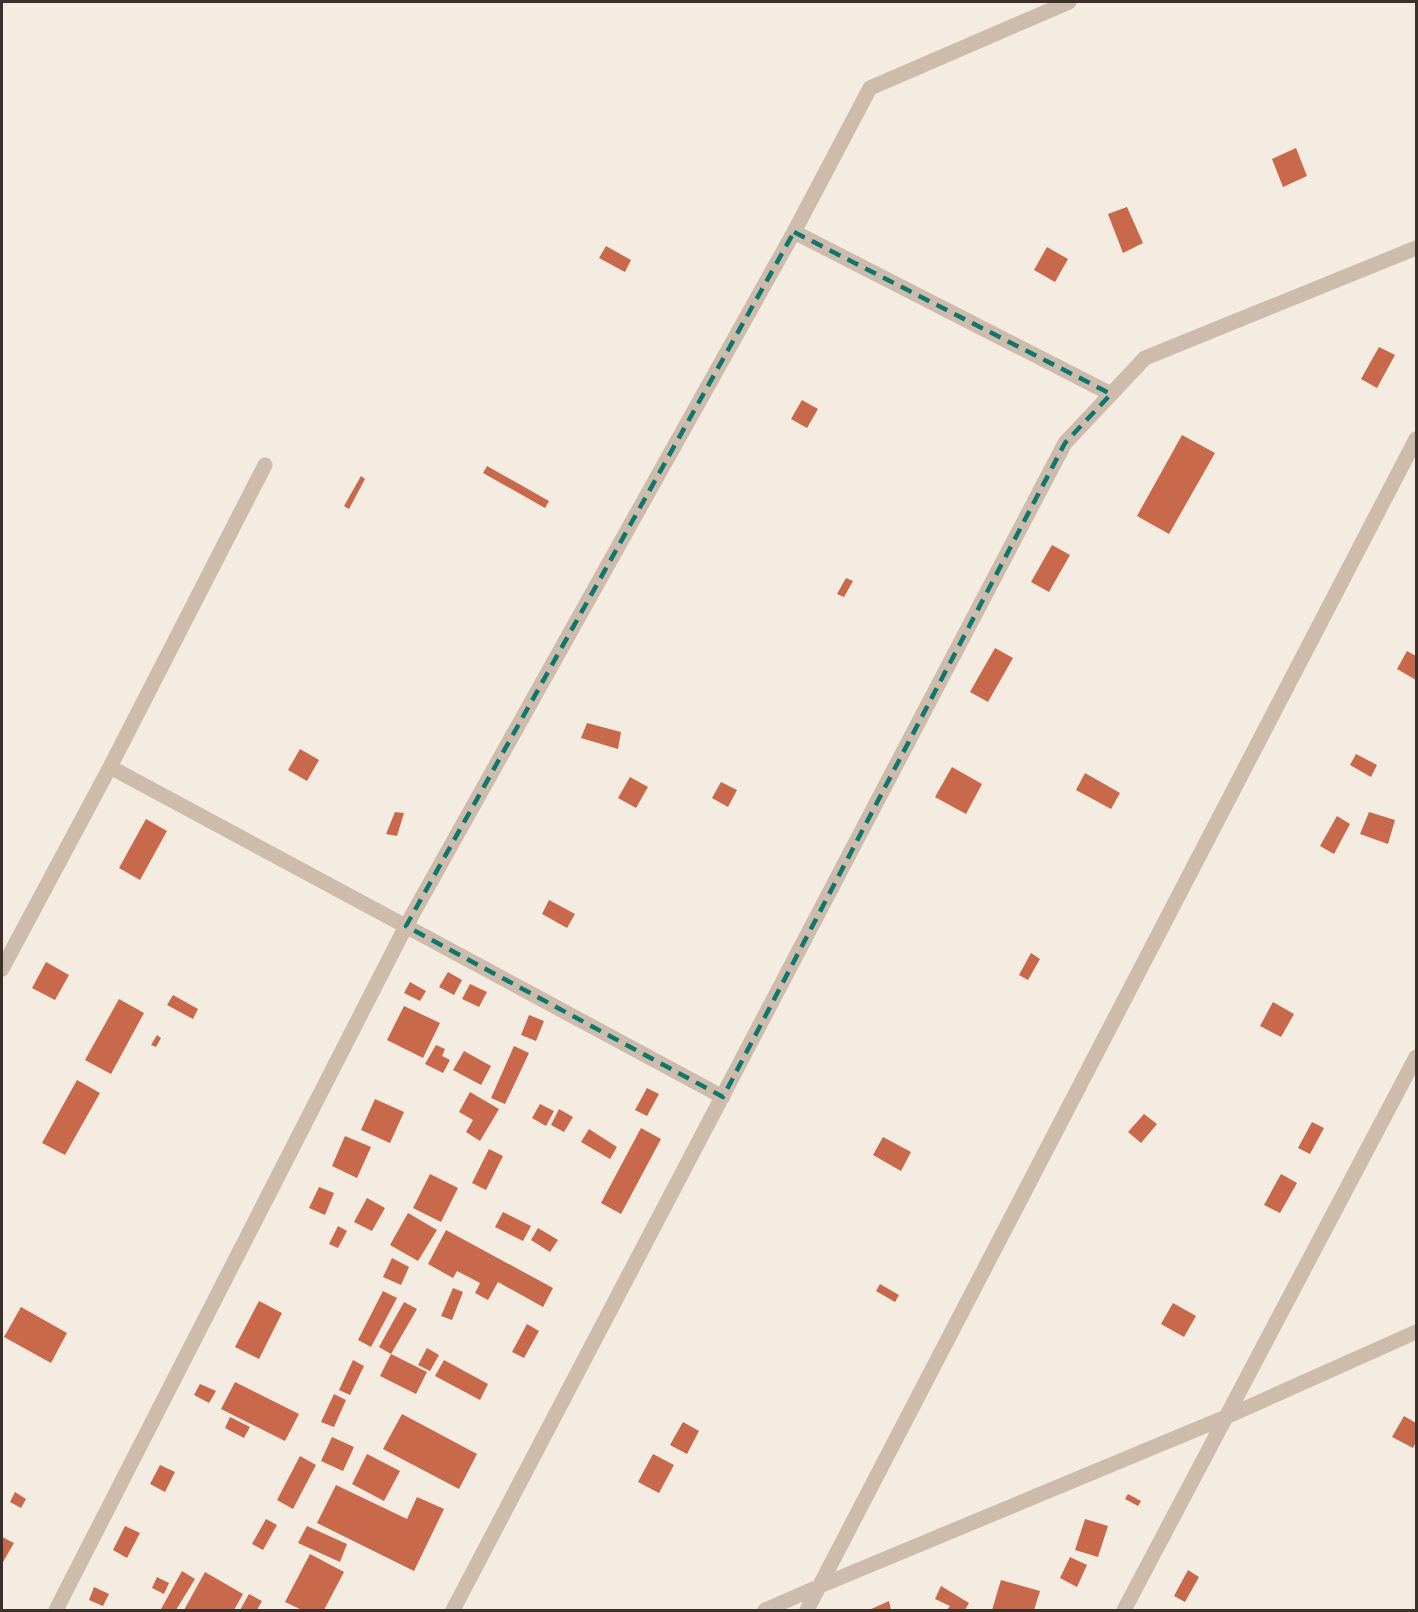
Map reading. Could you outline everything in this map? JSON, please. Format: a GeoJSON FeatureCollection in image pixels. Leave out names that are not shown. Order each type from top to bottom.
{"type":"FeatureCollection","features":[{"type":"Feature","properties":{"kind":"street"},"geometry":{"type":"LineString","coordinates":[[56,1611],[406,926],[794,232],[870,88],[1069,2]]}},
{"type":"Feature","properties":{"kind":"street"},"geometry":{"type":"LineString","coordinates":[[794,232],[1111,394]]}},
{"type":"Feature","properties":{"kind":"street"},"geometry":{"type":"LineString","coordinates":[[453,1611],[1065,443],[1145,358],[1416,249]]}},
{"type":"Feature","properties":{"kind":"street"},"geometry":{"type":"LineString","coordinates":[[807,1611],[1416,440]]}},
{"type":"Feature","properties":{"kind":"street"},"geometry":{"type":"LineString","coordinates":[[2,969],[110,767],[265,465]]}},
{"type":"Feature","properties":{"kind":"street"},"geometry":{"type":"LineString","coordinates":[[110,767],[723,1097]]}},
{"type":"Feature","properties":{"kind":"street"},"geometry":{"type":"LineString","coordinates":[[1124,1611],[1416,1058]]}},
{"type":"Feature","properties":{"kind":"street"},"geometry":{"type":"LineString","coordinates":[[765,1611],[1226,1417],[1416,1332]]}},
{"type":"Feature","properties":{"kind":"highlighted area"},"geometry":{"type":"Polygon","coordinates":[[[794,232],[1111,394],[1065,443],[723,1097],[406,926],[794,232]]]}},
{"type":"Feature","properties":{"kind":"building"},"geometry":{"type":"Polygon","coordinates":[[[1296,148],[1307,176],[1283,187],[1272,159],[1296,148]]]}},
{"type":"Feature","properties":{"kind":"building"},"geometry":{"type":"Polygon","coordinates":[[[1127,207],[1143,243],[1123,253],[1108,214],[1127,207]]]}},
{"type":"Feature","properties":{"kind":"building"},"geometry":{"type":"Polygon","coordinates":[[[606,246],[631,260],[625,272],[599,258],[606,246]]]}},
{"type":"Feature","properties":{"kind":"building"},"geometry":{"type":"Polygon","coordinates":[[[1047,247],[1068,259],[1055,282],[1034,270],[1047,247]]]}},
{"type":"Feature","properties":{"kind":"building"},"geometry":{"type":"Polygon","coordinates":[[[1379,347],[1395,355],[1377,388],[1361,379],[1379,347]]]}},
{"type":"Feature","properties":{"kind":"building"},"geometry":{"type":"Polygon","coordinates":[[[802,400],[818,409],[807,428],[791,419],[802,400]]]}},
{"type":"Feature","properties":{"kind":"building"},"geometry":{"type":"Polygon","coordinates":[[[1182,435],[1215,453],[1169,534],[1137,516],[1182,435]]]}},
{"type":"Feature","properties":{"kind":"building"},"geometry":{"type":"Polygon","coordinates":[[[487,466],[549,501],[545,508],[483,473],[487,466]]]}},
{"type":"Feature","properties":{"kind":"building"},"geometry":{"type":"Polygon","coordinates":[[[361,476],[365,479],[349,509],[344,506],[361,476]]]}},
{"type":"Feature","properties":{"kind":"building"},"geometry":{"type":"Polygon","coordinates":[[[1052,545],[1070,555],[1049,592],[1031,582],[1052,545]]]}},
{"type":"Feature","properties":{"kind":"building"},"geometry":{"type":"Polygon","coordinates":[[[846,578],[853,581],[844,597],[837,594],[846,578]]]}},
{"type":"Feature","properties":{"kind":"building"},"geometry":{"type":"Polygon","coordinates":[[[995,648],[1013,658],[988,702],[970,692],[995,648]]]}},
{"type":"Feature","properties":{"kind":"building"},"geometry":{"type":"Polygon","coordinates":[[[1407,651],[1416,656],[1416,680],[1397,669],[1407,651]]]}},
{"type":"Feature","properties":{"kind":"building"},"geometry":{"type":"Polygon","coordinates":[[[587,723],[621,732],[618,749],[581,738],[587,723]]]}},
{"type":"Feature","properties":{"kind":"building"},"geometry":{"type":"Polygon","coordinates":[[[300,749],[319,760],[307,781],[288,770],[300,749]]]}},
{"type":"Feature","properties":{"kind":"building"},"geometry":{"type":"Polygon","coordinates":[[[1356,754],[1377,765],[1371,777],[1350,765],[1356,754]]]}},
{"type":"Feature","properties":{"kind":"building"},"geometry":{"type":"Polygon","coordinates":[[[952,767],[982,784],[966,814],[935,797],[952,767]]]}},
{"type":"Feature","properties":{"kind":"building"},"geometry":{"type":"Polygon","coordinates":[[[1085,773],[1120,793],[1111,809],[1076,790],[1085,773]]]}},
{"type":"Feature","properties":{"kind":"building"},"geometry":{"type":"Polygon","coordinates":[[[630,777],[648,787],[636,808],[618,798],[630,777]]]}},
{"type":"Feature","properties":{"kind":"building"},"geometry":{"type":"Polygon","coordinates":[[[721,782],[737,790],[728,807],[712,798],[721,782]]]}},
{"type":"Feature","properties":{"kind":"building"},"geometry":{"type":"Polygon","coordinates":[[[395,812],[404,813],[397,836],[386,834],[395,812]]]}},
{"type":"Feature","properties":{"kind":"building"},"geometry":{"type":"Polygon","coordinates":[[[1369,812],[1395,820],[1388,844],[1360,834],[1369,812]]]}},
{"type":"Feature","properties":{"kind":"building"},"geometry":{"type":"Polygon","coordinates":[[[1337,816],[1350,824],[1334,854],[1320,846],[1337,816]]]}},
{"type":"Feature","properties":{"kind":"building"},"geometry":{"type":"Polygon","coordinates":[[[146,819],[167,831],[140,880],[119,868],[146,819]]]}},
{"type":"Feature","properties":{"kind":"building"},"geometry":{"type":"Polygon","coordinates":[[[549,900],[575,914],[567,928],[542,914],[549,900]]]}},
{"type":"Feature","properties":{"kind":"building"},"geometry":{"type":"Polygon","coordinates":[[[1031,953],[1040,959],[1028,980],[1019,975],[1031,953]]]}},
{"type":"Feature","properties":{"kind":"building"},"geometry":{"type":"Polygon","coordinates":[[[46,962],[69,975],[55,1000],[32,988],[46,962]]]}},
{"type":"Feature","properties":{"kind":"building"},"geometry":{"type":"Polygon","coordinates":[[[448,972],[462,980],[454,995],[439,987],[448,972]]]}},
{"type":"Feature","properties":{"kind":"building"},"geometry":{"type":"Polygon","coordinates":[[[410,982],[426,991],[420,1001],[404,993],[410,982]]]}},
{"type":"Feature","properties":{"kind":"building"},"geometry":{"type":"Polygon","coordinates":[[[470,984],[487,992],[479,1007],[462,999],[470,984]]]}},
{"type":"Feature","properties":{"kind":"building"},"geometry":{"type":"Polygon","coordinates":[[[173,995],[198,1009],[193,1019],[167,1005],[173,995]]]}},
{"type":"Feature","properties":{"kind":"building"},"geometry":{"type":"Polygon","coordinates":[[[119,999],[144,1013],[111,1074],[85,1060],[119,999]]]}},
{"type":"Feature","properties":{"kind":"building"},"geometry":{"type":"Polygon","coordinates":[[[1273,1002],[1294,1014],[1281,1037],[1260,1026],[1273,1002]]]}},
{"type":"Feature","properties":{"kind":"building"},"geometry":{"type":"Polygon","coordinates":[[[404,1006],[440,1023],[423,1058],[387,1040],[404,1006]]]}},
{"type":"Feature","properties":{"kind":"building"},"geometry":{"type":"Polygon","coordinates":[[[529,1015],[544,1021],[536,1041],[521,1035],[529,1015]]]}},
{"type":"Feature","properties":{"kind":"building"},"geometry":{"type":"Polygon","coordinates":[[[157,1035],[161,1038],[156,1047],[151,1045],[157,1035]]]}},
{"type":"Feature","properties":{"kind":"building"},"geometry":{"type":"Polygon","coordinates":[[[436,1045],[445,1049],[442,1056],[450,1060],[443,1073],[425,1064],[436,1045]]]}},
{"type":"Feature","properties":{"kind":"building"},"geometry":{"type":"Polygon","coordinates":[[[514,1046],[529,1053],[505,1104],[491,1098],[514,1046]]]}},
{"type":"Feature","properties":{"kind":"building"},"geometry":{"type":"Polygon","coordinates":[[[464,1051],[491,1066],[481,1085],[453,1070],[464,1051]]]}},
{"type":"Feature","properties":{"kind":"building"},"geometry":{"type":"Polygon","coordinates":[[[77,1080],[100,1093],[65,1155],[42,1143],[77,1080]]]}},
{"type":"Feature","properties":{"kind":"building"},"geometry":{"type":"Polygon","coordinates":[[[647,1088],[659,1094],[647,1116],[635,1110],[647,1088]]]}},
{"type":"Feature","properties":{"kind":"building"},"geometry":{"type":"Polygon","coordinates":[[[470,1092],[499,1109],[480,1141],[466,1132],[473,1120],[459,1112],[470,1092]]]}},
{"type":"Feature","properties":{"kind":"building"},"geometry":{"type":"Polygon","coordinates":[[[375,1099],[404,1112],[390,1143],[361,1130],[375,1099]]]}},
{"type":"Feature","properties":{"kind":"building"},"geometry":{"type":"Polygon","coordinates":[[[540,1104],[554,1111],[546,1126],[532,1118],[540,1104]]]}},
{"type":"Feature","properties":{"kind":"building"},"geometry":{"type":"Polygon","coordinates":[[[559,1109],[573,1117],[564,1132],[551,1125],[559,1109]]]}},
{"type":"Feature","properties":{"kind":"building"},"geometry":{"type":"Polygon","coordinates":[[[1144,1114],[1157,1124],[1141,1143],[1128,1132],[1144,1114]]]}},
{"type":"Feature","properties":{"kind":"building"},"geometry":{"type":"Polygon","coordinates":[[[1312,1122],[1324,1128],[1310,1154],[1298,1148],[1312,1122]]]}},
{"type":"Feature","properties":{"kind":"building"},"geometry":{"type":"Polygon","coordinates":[[[641,1128],[661,1139],[621,1214],[601,1203],[641,1128]]]}},
{"type":"Feature","properties":{"kind":"building"},"geometry":{"type":"Polygon","coordinates":[[[589,1129],[617,1147],[610,1159],[581,1142],[589,1129]]]}},
{"type":"Feature","properties":{"kind":"building"},"geometry":{"type":"Polygon","coordinates":[[[345,1136],[371,1147],[357,1178],[332,1166],[345,1136]]]}},
{"type":"Feature","properties":{"kind":"building"},"geometry":{"type":"Polygon","coordinates":[[[883,1137],[911,1152],[901,1171],[873,1155],[883,1137]]]}},
{"type":"Feature","properties":{"kind":"building"},"geometry":{"type":"Polygon","coordinates":[[[489,1149],[503,1156],[486,1190],[472,1183],[489,1149]]]}},
{"type":"Feature","properties":{"kind":"building"},"geometry":{"type":"Polygon","coordinates":[[[430,1174],[458,1188],[441,1222],[413,1208],[430,1174]]]}},
{"type":"Feature","properties":{"kind":"building"},"geometry":{"type":"Polygon","coordinates":[[[1281,1174],[1297,1183],[1280,1213],[1264,1205],[1281,1174]]]}},
{"type":"Feature","properties":{"kind":"building"},"geometry":{"type":"Polygon","coordinates":[[[319,1187],[334,1193],[325,1215],[309,1208],[319,1187]]]}},
{"type":"Feature","properties":{"kind":"building"},"geometry":{"type":"Polygon","coordinates":[[[367,1198],[385,1208],[372,1231],[354,1222],[367,1198]]]}},
{"type":"Feature","properties":{"kind":"building"},"geometry":{"type":"Polygon","coordinates":[[[503,1212],[531,1226],[523,1241],[495,1227],[503,1212]]]}},
{"type":"Feature","properties":{"kind":"building"},"geometry":{"type":"Polygon","coordinates":[[[408,1213],[437,1230],[418,1261],[390,1245],[408,1213]]]}},
{"type":"Feature","properties":{"kind":"building"},"geometry":{"type":"Polygon","coordinates":[[[338,1226],[347,1231],[338,1248],[329,1244],[338,1226]]]}},
{"type":"Feature","properties":{"kind":"building"},"geometry":{"type":"Polygon","coordinates":[[[538,1228],[558,1240],[550,1252],[531,1240],[538,1228]]]}},
{"type":"Feature","properties":{"kind":"building"},"geometry":{"type":"Polygon","coordinates":[[[446,1230],[553,1288],[543,1307],[498,1282],[488,1300],[475,1293],[480,1283],[457,1271],[453,1278],[428,1264],[446,1230]]]}},
{"type":"Feature","properties":{"kind":"building"},"geometry":{"type":"Polygon","coordinates":[[[392,1258],[409,1267],[401,1285],[383,1277],[392,1258]]]}},
{"type":"Feature","properties":{"kind":"building"},"geometry":{"type":"Polygon","coordinates":[[[880,1284],[899,1295],[895,1302],[876,1291],[880,1284]]]}},
{"type":"Feature","properties":{"kind":"building"},"geometry":{"type":"Polygon","coordinates":[[[453,1288],[463,1292],[452,1320],[441,1316],[453,1288]]]}},
{"type":"Feature","properties":{"kind":"building"},"geometry":{"type":"Polygon","coordinates":[[[383,1291],[397,1298],[371,1347],[358,1340],[383,1291]]]}},
{"type":"Feature","properties":{"kind":"building"},"geometry":{"type":"Polygon","coordinates":[[[259,1301],[282,1313],[259,1359],[235,1347],[259,1301]]]}},
{"type":"Feature","properties":{"kind":"building"},"geometry":{"type":"Polygon","coordinates":[[[404,1302],[417,1309],[391,1354],[379,1347],[404,1302]]]}},
{"type":"Feature","properties":{"kind":"building"},"geometry":{"type":"Polygon","coordinates":[[[1173,1303],[1196,1316],[1184,1337],[1161,1324],[1173,1303]]]}},
{"type":"Feature","properties":{"kind":"building"},"geometry":{"type":"Polygon","coordinates":[[[21,1307],[67,1333],[51,1363],[4,1337],[21,1307]]]}},
{"type":"Feature","properties":{"kind":"building"},"geometry":{"type":"Polygon","coordinates":[[[527,1324],[539,1331],[524,1358],[512,1352],[527,1324]]]}},
{"type":"Feature","properties":{"kind":"building"},"geometry":{"type":"Polygon","coordinates":[[[427,1348],[439,1355],[430,1371],[418,1365],[427,1348]]]}},
{"type":"Feature","properties":{"kind":"building"},"geometry":{"type":"Polygon","coordinates":[[[391,1354],[427,1372],[416,1394],[380,1376],[391,1354]]]}},
{"type":"Feature","properties":{"kind":"building"},"geometry":{"type":"Polygon","coordinates":[[[353,1360],[364,1366],[350,1395],[339,1390],[353,1360]]]}},
{"type":"Feature","properties":{"kind":"building"},"geometry":{"type":"Polygon","coordinates":[[[444,1360],[488,1384],[480,1400],[435,1376],[444,1360]]]}},
{"type":"Feature","properties":{"kind":"building"},"geometry":{"type":"Polygon","coordinates":[[[235,1382],[299,1414],[285,1441],[221,1409],[235,1382]]]}},
{"type":"Feature","properties":{"kind":"building"},"geometry":{"type":"Polygon","coordinates":[[[200,1384],[216,1391],[209,1403],[194,1395],[200,1384]]]}},
{"type":"Feature","properties":{"kind":"building"},"geometry":{"type":"Polygon","coordinates":[[[334,1394],[346,1400],[334,1427],[321,1422],[334,1394]]]}},
{"type":"Feature","properties":{"kind":"building"},"geometry":{"type":"Polygon","coordinates":[[[402,1414],[477,1454],[459,1489],[383,1449],[402,1414]]]}},
{"type":"Feature","properties":{"kind":"building"},"geometry":{"type":"Polygon","coordinates":[[[1404,1416],[1416,1423],[1416,1442],[1413,1448],[1392,1437],[1404,1416]]]}},
{"type":"Feature","properties":{"kind":"building"},"geometry":{"type":"Polygon","coordinates":[[[230,1417],[250,1427],[244,1438],[225,1428],[230,1417]]]}},
{"type":"Feature","properties":{"kind":"building"},"geometry":{"type":"Polygon","coordinates":[[[683,1422],[699,1431],[687,1454],[670,1445],[683,1422]]]}},
{"type":"Feature","properties":{"kind":"building"},"geometry":{"type":"Polygon","coordinates":[[[332,1437],[354,1447],[343,1471],[321,1461],[332,1437]]]}},
{"type":"Feature","properties":{"kind":"building"},"geometry":{"type":"Polygon","coordinates":[[[367,1454],[400,1471],[384,1501],[352,1484],[367,1454]]]}},
{"type":"Feature","properties":{"kind":"building"},"geometry":{"type":"Polygon","coordinates":[[[653,1454],[674,1465],[659,1493],[638,1482],[653,1454]]]}},
{"type":"Feature","properties":{"kind":"building"},"geometry":{"type":"Polygon","coordinates":[[[300,1456],[316,1465],[293,1509],[277,1500],[300,1456]]]}},
{"type":"Feature","properties":{"kind":"building"},"geometry":{"type":"Polygon","coordinates":[[[160,1465],[175,1472],[165,1492],[150,1484],[160,1465]]]}},
{"type":"Feature","properties":{"kind":"building"},"geometry":{"type":"Polygon","coordinates":[[[336,1485],[407,1519],[417,1497],[444,1509],[414,1571],[317,1523],[336,1485]]]}},
{"type":"Feature","properties":{"kind":"building"},"geometry":{"type":"Polygon","coordinates":[[[15,1492],[26,1499],[21,1508],[10,1502],[15,1492]]]}},
{"type":"Feature","properties":{"kind":"building"},"geometry":{"type":"Polygon","coordinates":[[[1128,1494],[1141,1501],[1138,1506],[1125,1499],[1128,1494]]]}},
{"type":"Feature","properties":{"kind":"building"},"geometry":{"type":"Polygon","coordinates":[[[266,1519],[277,1525],[263,1550],[252,1544],[266,1519]]]}},
{"type":"Feature","properties":{"kind":"building"},"geometry":{"type":"Polygon","coordinates":[[[1085,1519],[1108,1526],[1098,1557],[1075,1550],[1085,1519]]]}},
{"type":"Feature","properties":{"kind":"building"},"geometry":{"type":"Polygon","coordinates":[[[125,1526],[140,1533],[127,1558],[113,1550],[125,1526]]]}},
{"type":"Feature","properties":{"kind":"building"},"geometry":{"type":"Polygon","coordinates":[[[307,1526],[347,1544],[340,1562],[298,1543],[307,1526]]]}},
{"type":"Feature","properties":{"kind":"building"},"geometry":{"type":"Polygon","coordinates":[[[2,1537],[14,1543],[3,1562],[2,1561],[2,1537]]]}},
{"type":"Feature","properties":{"kind":"building"},"geometry":{"type":"Polygon","coordinates":[[[310,1554],[344,1572],[324,1610],[302,1610],[285,1602],[310,1554]]]}},
{"type":"Feature","properties":{"kind":"building"},"geometry":{"type":"Polygon","coordinates":[[[1070,1557],[1087,1565],[1077,1587],[1060,1578],[1070,1557]]]}},
{"type":"Feature","properties":{"kind":"building"},"geometry":{"type":"Polygon","coordinates":[[[1188,1570],[1199,1577],[1185,1602],[1174,1596],[1188,1570]]]}},
{"type":"Feature","properties":{"kind":"building"},"geometry":{"type":"Polygon","coordinates":[[[182,1571],[195,1579],[176,1610],[161,1609],[182,1571]]]}},
{"type":"Feature","properties":{"kind":"building"},"geometry":{"type":"Polygon","coordinates":[[[205,1572],[243,1594],[234,1610],[184,1610],[205,1572]]]}},
{"type":"Feature","properties":{"kind":"building"},"geometry":{"type":"Polygon","coordinates":[[[157,1577],[169,1583],[164,1594],[152,1588],[157,1577]]]}},
{"type":"Feature","properties":{"kind":"building"},"geometry":{"type":"Polygon","coordinates":[[[1001,1580],[1040,1591],[1034,1610],[992,1610],[1001,1580]]]}},
{"type":"Feature","properties":{"kind":"building"},"geometry":{"type":"Polygon","coordinates":[[[941,1586],[969,1603],[965,1610],[947,1610],[950,1606],[935,1599],[941,1586]]]}},
{"type":"Feature","properties":{"kind":"building"},"geometry":{"type":"Polygon","coordinates":[[[94,1587],[109,1594],[103,1606],[89,1600],[94,1587]]]}},
{"type":"Feature","properties":{"kind":"building"},"geometry":{"type":"Polygon","coordinates":[[[249,1594],[262,1601],[257,1610],[240,1610],[249,1594]]]}},
{"type":"Feature","properties":{"kind":"building"},"geometry":{"type":"Polygon","coordinates":[[[889,1601],[891,1610],[869,1610],[889,1601]]]}}]}
